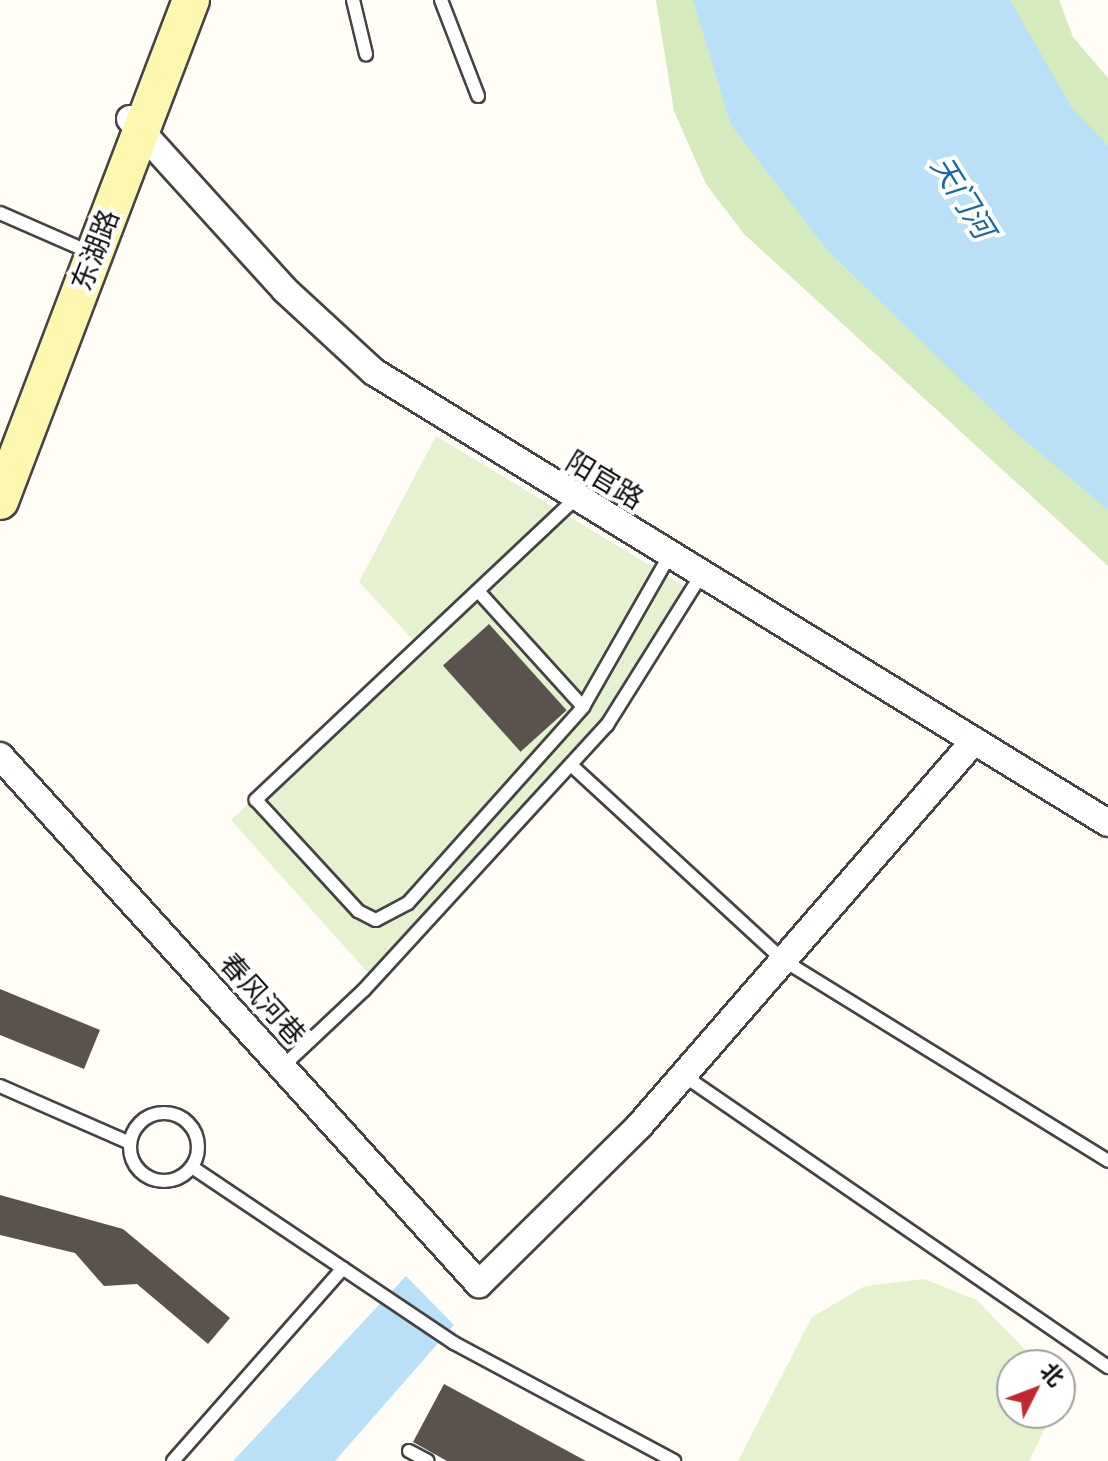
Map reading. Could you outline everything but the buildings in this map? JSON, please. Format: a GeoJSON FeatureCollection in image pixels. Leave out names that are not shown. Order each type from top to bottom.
{"type":"FeatureCollection","features":[{"type":"Feature","properties":{"kind":"main road","name":"东湖路"},"geometry":{"type":"LineString","coordinates":[[0,501],[134,124],[173,0]]}},
{"type":"Feature","properties":{"kind":"main road","name":"东湖路"},"geometry":{"type":"LineString","coordinates":[[0,447],[78,247],[191,0]]}},
{"type":"Feature","properties":{"kind":"street","name":"阳官路"},"geometry":{"type":"LineString","coordinates":[[134,124],[285,290],[374,372],[575,499],[1108,823]]}},
{"type":"Feature","properties":{"kind":"street"},"geometry":{"type":"LineString","coordinates":[[683,1075],[974,741]]}},
{"type":"Feature","properties":{"kind":"street","name":"春风河巷"},"geometry":{"type":"LineString","coordinates":[[0,756],[479,1284],[577,1193],[683,1075]]}},
{"type":"Feature","properties":{"kind":"lane"},"geometry":{"type":"LineString","coordinates":[[353,0],[366,54]]}},
{"type":"Feature","properties":{"kind":"lane"},"geometry":{"type":"LineString","coordinates":[[441,0],[478,96]]}},
{"type":"Feature","properties":{"kind":"lane"},"geometry":{"type":"LineString","coordinates":[[0,213],[78,247]]}},
{"type":"Feature","properties":{"kind":"lane"},"geometry":{"type":"LineString","coordinates":[[575,499],[256,800],[358,911],[376,920],[393,915],[583,707],[669,556]]}},
{"type":"Feature","properties":{"kind":"lane"},"geometry":{"type":"LineString","coordinates":[[282,1067],[364,990],[571,765],[652,665],[701,575]]}},
{"type":"Feature","properties":{"kind":"lane"},"geometry":{"type":"LineString","coordinates":[[478,591],[583,707]]}},
{"type":"Feature","properties":{"kind":"lane"},"geometry":{"type":"LineString","coordinates":[[571,765],[783,960],[1108,1161]]}},
{"type":"Feature","properties":{"kind":"lane"},"geometry":{"type":"LineString","coordinates":[[683,1075],[1108,1367]]}},
{"type":"Feature","properties":{"kind":"lane"},"geometry":{"type":"LineString","coordinates":[[0,1086],[130,1143]]}},
{"type":"Feature","properties":{"kind":"lane"},"geometry":{"type":"LineString","coordinates":[[172,1114],[195,1135],[192,1167],[175,1180],[152,1179],[134,1165],[130,1143],[140,1123],[172,1114]]}},
{"type":"Feature","properties":{"kind":"lane"},"geometry":{"type":"LineString","coordinates":[[192,1167],[454,1343],[674,1461]]}},
{"type":"Feature","properties":{"kind":"lane"},"geometry":{"type":"LineString","coordinates":[[173,1461],[343,1268]]}},
{"type":"Feature","properties":{"kind":"lane"},"geometry":{"type":"LineString","coordinates":[[409,1451],[428,1461]]}},
{"type":"Feature","properties":{"kind":"green space"},"geometry":{"type":"Polygon","coordinates":[[[656,0],[1059,0],[1073,37],[1108,78],[1108,566],[744,234],[706,184],[674,111],[656,0]]]}},
{"type":"Feature","properties":{"kind":"green space"},"geometry":{"type":"Polygon","coordinates":[[[436,436],[687,588],[603,724],[371,976],[231,820],[418,645],[359,582],[436,436]]]}},
{"type":"Feature","properties":{"kind":"green space"},"geometry":{"type":"Polygon","coordinates":[[[924,1279],[977,1300],[1024,1349],[996,1349],[996,1429],[1045,1429],[1029,1461],[738,1461],[812,1317],[865,1286],[924,1279]]]}},
{"type":"Feature","properties":{"kind":"water","name":"天门河"},"geometry":{"type":"Polygon","coordinates":[[[693,0],[1010,0],[1072,108],[1108,146],[1108,510],[1017,434],[827,250],[731,125],[693,0]]]}},
{"type":"Feature","properties":{"kind":"water"},"geometry":{"type":"Polygon","coordinates":[[[406,1276],[454,1325],[335,1461],[233,1461],[406,1276]]]}}]}
